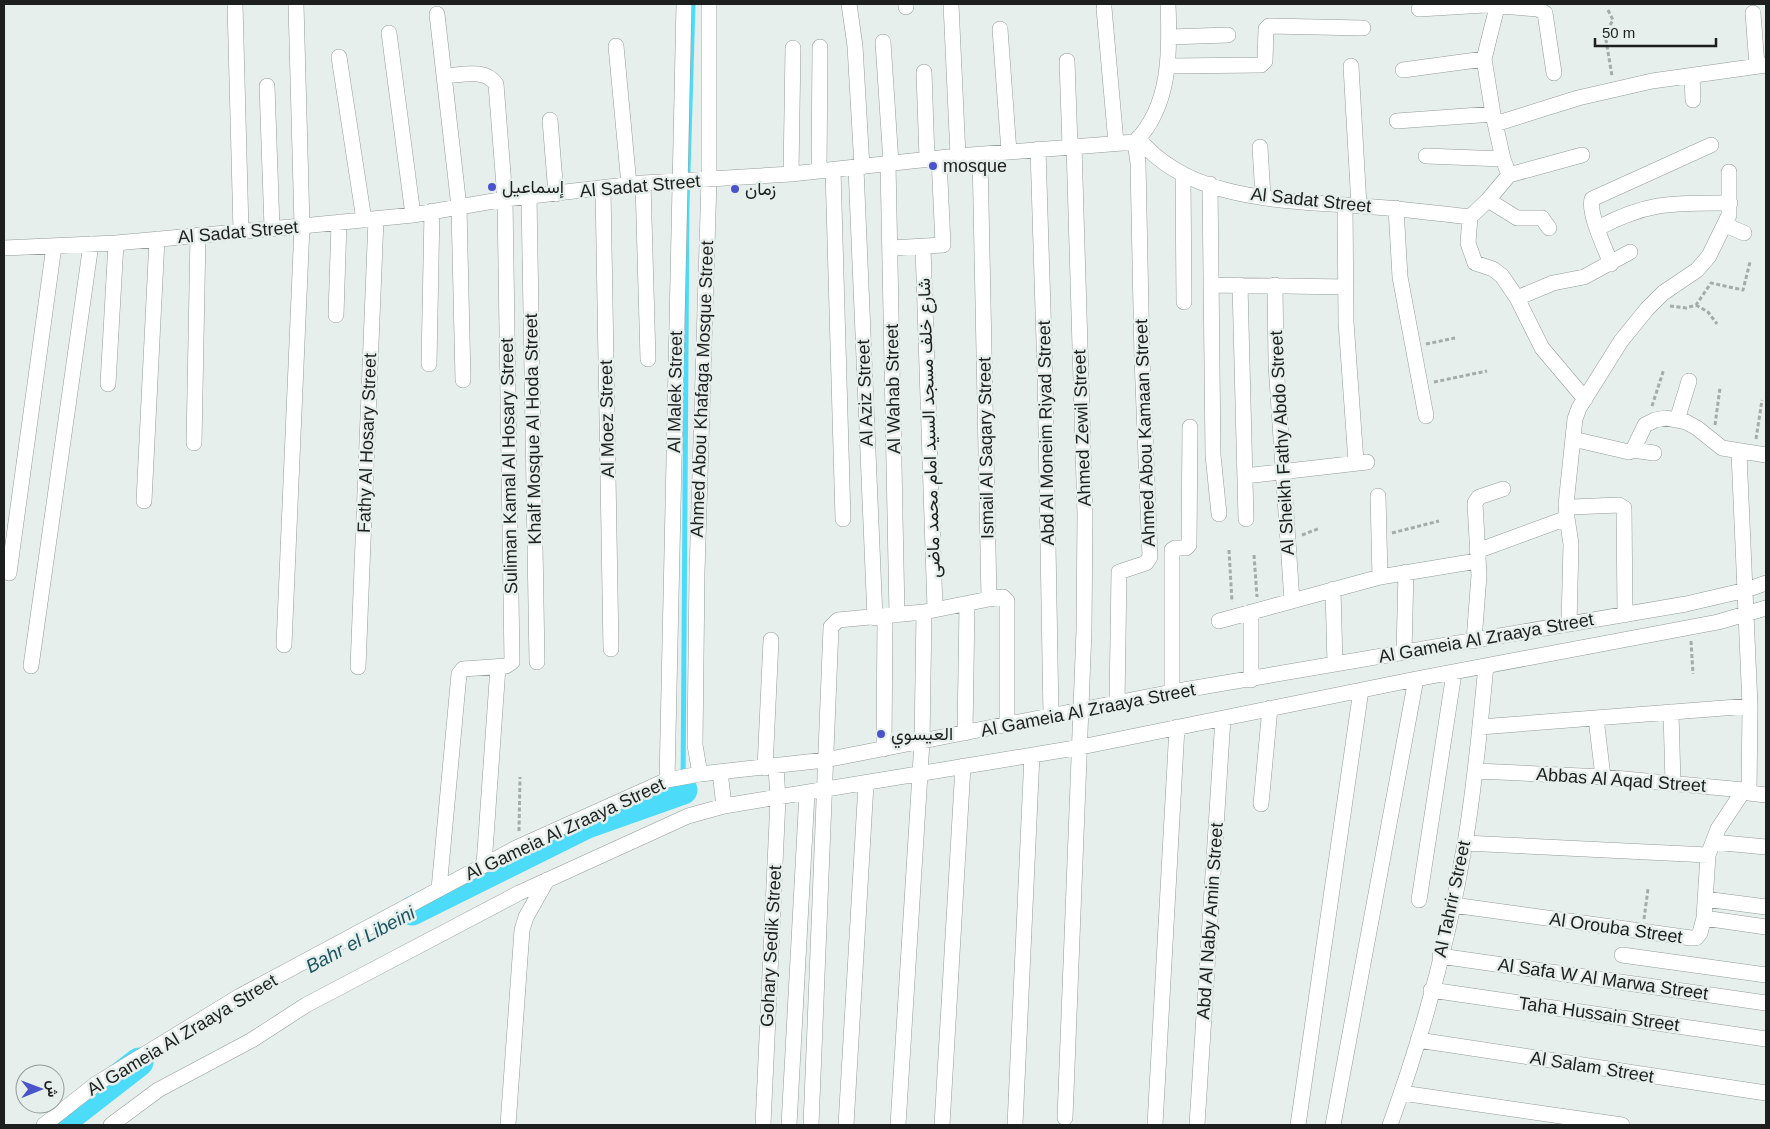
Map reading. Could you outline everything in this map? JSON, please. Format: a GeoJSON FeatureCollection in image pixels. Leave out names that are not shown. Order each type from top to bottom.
{"type":"FeatureCollection","features":[{"type":"Feature","properties":{"kind":"street"},"geometry":{"type":"LineString","coordinates":[[235,4],[241,231]]}},
{"type":"Feature","properties":{"kind":"street"},"geometry":{"type":"LineString","coordinates":[[284,644],[302,226],[296,4]]}},
{"type":"Feature","properties":{"kind":"street","name":"Al Malek Street"},"geometry":{"type":"LineString","coordinates":[[667,780],[682,180],[684,4]]}},
{"type":"Feature","properties":{"kind":"street","name":"Ahmed Abou Khafaga Mosque Street"},"geometry":{"type":"LineString","coordinates":[[700,774],[696,744],[696,574],[709,4]]}},
{"type":"Feature","properties":{"kind":"street","name":"Al Aziz Street"},"geometry":{"type":"LineString","coordinates":[[849,4],[855,46],[859,167],[886,616],[884,749]]}},
{"type":"Feature","properties":{"kind":"street"},"geometry":{"type":"LineString","coordinates":[[951,4],[958,156]]}},
{"type":"Feature","properties":{"kind":"street"},"geometry":{"type":"LineString","coordinates":[[1129,141],[1157,106],[1169,66],[1168,4]]}},
{"type":"Feature","properties":{"kind":"street"},"geometry":{"type":"LineString","coordinates":[[1500,5],[1490,32],[1484,59],[1502,159],[1509,175]]}},
{"type":"Feature","properties":{"kind":"street"},"geometry":{"type":"LineString","coordinates":[[1419,9],[1500,5],[1538,8],[1545,13],[1554,73]]}},
{"type":"Feature","properties":{"kind":"street"},"geometry":{"type":"LineString","coordinates":[[1104,8],[1129,141]]}},
{"type":"Feature","properties":{"kind":"street"},"geometry":{"type":"LineString","coordinates":[[1397,121],[1494,119],[1615,89],[1692,75],[1764,66],[1753,13]]}},
{"type":"Feature","properties":{"kind":"street"},"geometry":{"type":"LineString","coordinates":[[437,14],[458,207],[463,380]]}},
{"type":"Feature","properties":{"kind":"street"},"geometry":{"type":"LineString","coordinates":[[1169,66],[1261,65],[1265,61],[1266,29],[1269,26],[1363,28]]}},
{"type":"Feature","properties":{"kind":"street"},"geometry":{"type":"LineString","coordinates":[[1000,28],[1009,152]]}},
{"type":"Feature","properties":{"kind":"street"},"geometry":{"type":"LineString","coordinates":[[389,33],[413,215]]}},
{"type":"Feature","properties":{"kind":"street"},"geometry":{"type":"LineString","coordinates":[[1170,37],[1228,35]]}},
{"type":"Feature","properties":{"kind":"street","name":"Al Wahab Street"},"geometry":{"type":"LineString","coordinates":[[883,42],[891,248],[886,616]]}},
{"type":"Feature","properties":{"kind":"street"},"geometry":{"type":"LineString","coordinates":[[616,46],[636,184],[648,359]]}},
{"type":"Feature","properties":{"kind":"street"},"geometry":{"type":"LineString","coordinates":[[820,47],[843,519]]}},
{"type":"Feature","properties":{"kind":"street"},"geometry":{"type":"LineString","coordinates":[[791,174],[792,48]]}},
{"type":"Feature","properties":{"kind":"street","name":"Fathy Al Hosary Street"},"geometry":{"type":"LineString","coordinates":[[339,57],[370,219],[358,667]]}},
{"type":"Feature","properties":{"kind":"street"},"geometry":{"type":"LineString","coordinates":[[1403,70],[1484,59]]}},
{"type":"Feature","properties":{"kind":"street","name":"Ahmed Zewil Street"},"geometry":{"type":"LineString","coordinates":[[1065,1118],[1081,747],[1080,710],[1084,630],[1085,515],[1072,146],[1067,61]]}},
{"type":"Feature","properties":{"kind":"street"},"geometry":{"type":"LineString","coordinates":[[1245,476],[1361,462],[1348,358],[1346,287],[1352,205],[1351,66]]}},
{"type":"Feature","properties":{"kind":"street"},"geometry":{"type":"LineString","coordinates":[[891,248],[943,245],[924,72]]}},
{"type":"Feature","properties":{"kind":"street"},"geometry":{"type":"LineString","coordinates":[[444,76],[483,74],[492,77],[496,84],[505,199]]}},
{"type":"Feature","properties":{"kind":"street"},"geometry":{"type":"LineString","coordinates":[[1692,75],[1693,100]]}},
{"type":"Feature","properties":{"kind":"street"},"geometry":{"type":"LineString","coordinates":[[267,86],[272,228]]}},
{"type":"Feature","properties":{"kind":"street"},"geometry":{"type":"LineString","coordinates":[[550,120],[556,194]]}},
{"type":"Feature","properties":{"kind":"street","name":"Al Sadat Street"},"geometry":{"type":"LineString","coordinates":[[4,248],[116,243],[302,226],[413,215],[505,199],[636,184],[826,171],[958,156],[1129,141],[1183,175],[1210,184],[1263,197],[1396,208],[1470,217]]}},
{"type":"Feature","properties":{"kind":"street","name":"Ahmed Abou Kamaan Street"},"geometry":{"type":"LineString","coordinates":[[1117,703],[1119,572],[1146,563],[1150,557],[1142,358],[1138,163],[1129,141]]}},
{"type":"Feature","properties":{"kind":"street"},"geometry":{"type":"LineString","coordinates":[[1611,264],[1591,204],[1594,197],[1710,145]]}},
{"type":"Feature","properties":{"kind":"street"},"geometry":{"type":"LineString","coordinates":[[1260,147],[1263,197]]}},
{"type":"Feature","properties":{"kind":"street","name":"Abd Al Moneim Riyad Street"},"geometry":{"type":"LineString","coordinates":[[1038,149],[1052,716]]}},
{"type":"Feature","properties":{"kind":"street","name":"Ismail Al Saqary Street"},"geometry":{"type":"LineString","coordinates":[[980,154],[989,599]]}},
{"type":"Feature","properties":{"kind":"street"},"geometry":{"type":"LineString","coordinates":[[1582,155],[1509,175],[1488,200],[1470,217],[1468,243],[1475,263],[1493,269],[1502,276],[1517,298],[1542,348],[1585,399]]}},
{"type":"Feature","properties":{"kind":"street"},"geometry":{"type":"LineString","coordinates":[[1426,156],[1502,159]]}},
{"type":"Feature","properties":{"kind":"street"},"geometry":{"type":"LineString","coordinates":[[1569,624],[1571,544],[1566,511],[1575,418],[1621,341],[1656,300],[1704,264],[1729,216],[1729,172]]}},
{"type":"Feature","properties":{"kind":"street"},"geometry":{"type":"LineString","coordinates":[[1183,175],[1184,302]]}},
{"type":"Feature","properties":{"kind":"street"},"geometry":{"type":"LineString","coordinates":[[1210,184],[1213,455],[1219,514]]}},
{"type":"Feature","properties":{"kind":"street","name":"Al Moez Street"},"geometry":{"type":"LineString","coordinates":[[603,188],[611,649]]}},
{"type":"Feature","properties":{"kind":"street","name":"Khalf Mosque Al Hoda Street"},"geometry":{"type":"LineString","coordinates":[[529,196],[537,662]]}},
{"type":"Feature","properties":{"kind":"street","name":"Suliman Kamal Al Hosary Street"},"geometry":{"type":"LineString","coordinates":[[498,667],[506,666],[512,662],[505,199]]}},
{"type":"Feature","properties":{"kind":"street"},"geometry":{"type":"LineString","coordinates":[[1488,200],[1517,218],[1542,218],[1549,228]]}},
{"type":"Feature","properties":{"kind":"street"},"geometry":{"type":"LineString","coordinates":[[1598,228],[1624,214],[1647,206],[1674,203],[1730,203]]}},
{"type":"Feature","properties":{"kind":"street"},"geometry":{"type":"LineString","coordinates":[[1396,208],[1400,277],[1412,347],[1422,384],[1426,416]]}},
{"type":"Feature","properties":{"kind":"street"},"geometry":{"type":"LineString","coordinates":[[429,364],[432,211]]}},
{"type":"Feature","properties":{"kind":"street"},"geometry":{"type":"LineString","coordinates":[[336,315],[339,222]]}},
{"type":"Feature","properties":{"kind":"street"},"geometry":{"type":"LineString","coordinates":[[1725,225],[1744,233]]}},
{"type":"Feature","properties":{"kind":"street"},"geometry":{"type":"LineString","coordinates":[[194,443],[198,235]]}},
{"type":"Feature","properties":{"kind":"street"},"geometry":{"type":"LineString","coordinates":[[144,501],[157,239]]}},
{"type":"Feature","properties":{"kind":"street"},"geometry":{"type":"LineString","coordinates":[[108,384],[116,243]]}},
{"type":"Feature","properties":{"kind":"street"},"geometry":{"type":"LineString","coordinates":[[31,666],[91,244]]}},
{"type":"Feature","properties":{"kind":"street"},"geometry":{"type":"LineString","coordinates":[[9,573],[54,246]]}},
{"type":"Feature","properties":{"kind":"street","name":"شارع خلف مسجد السيد امام محمد ماضى"},"geometry":{"type":"LineString","coordinates":[[898,1125],[929,610],[923,247]]}},
{"type":"Feature","properties":{"kind":"street"},"geometry":{"type":"LineString","coordinates":[[1517,298],[1545,286],[1584,277],[1630,252]]}},
{"type":"Feature","properties":{"kind":"street"},"geometry":{"type":"LineString","coordinates":[[1211,285],[1346,287]]}},
{"type":"Feature","properties":{"kind":"street"},"geometry":{"type":"LineString","coordinates":[[1240,285],[1246,519]]}},
{"type":"Feature","properties":{"kind":"street","name":"Al Sheikh Fathy Abdo Street"},"geometry":{"type":"LineString","coordinates":[[1275,285],[1276,364],[1292,601]]}},
{"type":"Feature","properties":{"kind":"street"},"geometry":{"type":"LineString","coordinates":[[1677,420],[1689,381]]}},
{"type":"Feature","properties":{"kind":"street"},"geometry":{"type":"LineString","coordinates":[[1633,450],[1646,425],[1661,419],[1677,420],[1697,428],[1722,448],[1753,454],[1746,590],[1750,706],[1747,792],[1718,829],[1711,848],[1704,918]]}},
{"type":"Feature","properties":{"kind":"street"},"geometry":{"type":"LineString","coordinates":[[1172,692],[1172,550],[1175,548],[1186,548],[1189,545],[1190,427]]}},
{"type":"Feature","properties":{"kind":"street"},"geometry":{"type":"LineString","coordinates":[[1573,439],[1627,452],[1633,450],[1654,453]]}},
{"type":"Feature","properties":{"kind":"street"},"geometry":{"type":"LineString","coordinates":[[1474,641],[1479,575],[1477,500],[1503,489]]}},
{"type":"Feature","properties":{"kind":"street"},"geometry":{"type":"LineString","coordinates":[[1378,496],[1380,577]]}},
{"type":"Feature","properties":{"kind":"street"},"geometry":{"type":"LineString","coordinates":[[1226,619],[1380,577],[1477,556],[1572,507],[1619,505],[1624,508],[1625,614]]}},
{"type":"Feature","properties":{"kind":"street"},"geometry":{"type":"LineString","coordinates":[[1404,652],[1406,572]]}},
{"type":"Feature","properties":{"kind":"street","name":"Al Gameia Al Zraaya Street"},"geometry":{"type":"LineString","coordinates":[[44,1125],[96,1084],[232,1001],[518,847],[667,780],[700,774],[771,768],[825,760],[1172,692],[1251,680],[1686,604],[1746,590],[1766,583]]}},
{"type":"Feature","properties":{"kind":"street"},"geometry":{"type":"LineString","coordinates":[[1333,589],[1335,664]]}},
{"type":"Feature","properties":{"kind":"street"},"geometry":{"type":"LineString","coordinates":[[811,1125],[831,627],[838,620],[886,616],[1003,598],[1007,601],[1008,724]]}},
{"type":"Feature","properties":{"kind":"street"},"geometry":{"type":"LineString","coordinates":[[965,733],[967,605]]}},
{"type":"Feature","properties":{"kind":"street","name":"Al Gameia Al Zraaya Street"},"geometry":{"type":"LineString","coordinates":[[111,1125],[158,1090],[252,1040],[306,1005],[547,880],[688,816],[724,806],[824,791],[1081,747],[1416,679],[1690,628],[1746,616],[1766,608]]}},
{"type":"Feature","properties":{"kind":"street"},"geometry":{"type":"LineString","coordinates":[[1251,680],[1254,611]]}},
{"type":"Feature","properties":{"kind":"street","name":"Gohary Sedik Street"},"geometry":{"type":"LineString","coordinates":[[762,1125],[778,798],[771,768],[771,640]]}},
{"type":"Feature","properties":{"kind":"street","name":"Al Tahrir Street"},"geometry":{"type":"LineString","coordinates":[[1390,1125],[1418,1040],[1453,905],[1476,771],[1486,666]]}},
{"type":"Feature","properties":{"kind":"street"},"geometry":{"type":"LineString","coordinates":[[439,889],[461,670],[498,667],[484,865]]}},
{"type":"Feature","properties":{"kind":"street"},"geometry":{"type":"LineString","coordinates":[[1419,900],[1454,673]]}},
{"type":"Feature","properties":{"kind":"street"},"geometry":{"type":"LineString","coordinates":[[1333,1125],[1416,679]]}},
{"type":"Feature","properties":{"kind":"street"},"geometry":{"type":"LineString","coordinates":[[1298,1125],[1361,690]]}},
{"type":"Feature","properties":{"kind":"street"},"geometry":{"type":"LineString","coordinates":[[1480,727],[1750,706]]}},
{"type":"Feature","properties":{"kind":"street"},"geometry":{"type":"LineString","coordinates":[[1261,804],[1270,708]]}},
{"type":"Feature","properties":{"kind":"street"},"geometry":{"type":"LineString","coordinates":[[1671,712],[1674,783]]}},
{"type":"Feature","properties":{"kind":"street","name":"Abd Al Naby Amin Street"},"geometry":{"type":"LineString","coordinates":[[1198,1125],[1223,718]]}},
{"type":"Feature","properties":{"kind":"street"},"geometry":{"type":"LineString","coordinates":[[1596,718],[1603,777]]}},
{"type":"Feature","properties":{"kind":"street"},"geometry":{"type":"LineString","coordinates":[[1155,1125],[1177,727]]}},
{"type":"Feature","properties":{"kind":"street"},"geometry":{"type":"LineString","coordinates":[[1015,1125],[1032,755]]}},
{"type":"Feature","properties":{"kind":"street"},"geometry":{"type":"LineString","coordinates":[[942,1125],[963,766]]}},
{"type":"Feature","properties":{"kind":"street","name":"Abbas Al Aqad Street"},"geometry":{"type":"LineString","coordinates":[[1476,771],[1603,777],[1674,783],[1766,796]]}},
{"type":"Feature","properties":{"kind":"street"},"geometry":{"type":"LineString","coordinates":[[720,772],[724,806]]}},
{"type":"Feature","properties":{"kind":"street"},"geometry":{"type":"LineString","coordinates":[[846,1125],[866,784]]}},
{"type":"Feature","properties":{"kind":"street"},"geometry":{"type":"LineString","coordinates":[[789,1125],[808,793]]}},
{"type":"Feature","properties":{"kind":"street"},"geometry":{"type":"LineString","coordinates":[[1465,843],[1711,848],[1766,847]]}},
{"type":"Feature","properties":{"kind":"street"},"geometry":{"type":"LineString","coordinates":[[508,1125],[522,930],[526,917],[547,880]]}},
{"type":"Feature","properties":{"kind":"street"},"geometry":{"type":"LineString","coordinates":[[1705,899],[1766,907]]}},
{"type":"Feature","properties":{"kind":"street","name":"Al Orouba Street"},"geometry":{"type":"LineString","coordinates":[[1453,905],[1696,938],[1700,933],[1704,918],[1766,927]]}},
{"type":"Feature","properties":{"kind":"street"},"geometry":{"type":"LineString","coordinates":[[1622,955],[1766,975]]}},
{"type":"Feature","properties":{"kind":"street","name":"Al Safa W Al Marwa Street"},"geometry":{"type":"LineString","coordinates":[[1440,956],[1766,1003]]}},
{"type":"Feature","properties":{"kind":"street","name":"Taha Hussain Street"},"geometry":{"type":"LineString","coordinates":[[1431,990],[1766,1039]]}},
{"type":"Feature","properties":{"kind":"street","name":"Al Salam Street"},"geometry":{"type":"LineString","coordinates":[[1418,1040],[1766,1093]]}},
{"type":"Feature","properties":{"kind":"street"},"geometry":{"type":"LineString","coordinates":[[1402,1093],[1622,1125]]}},
{"type":"Feature","properties":{"kind":"path"},"geometry":{"type":"LineString","coordinates":[[1608,10],[1613,20],[1605,34],[1615,89]]}},
{"type":"Feature","properties":{"kind":"path"},"geometry":{"type":"LineString","coordinates":[[1696,305],[1711,283],[1744,290],[1750,262]]}},
{"type":"Feature","properties":{"kind":"path"},"geometry":{"type":"LineString","coordinates":[[1656,300],[1675,308],[1696,305],[1708,312],[1717,324]]}},
{"type":"Feature","properties":{"kind":"path"},"geometry":{"type":"LineString","coordinates":[[1412,347],[1454,338]]}},
{"type":"Feature","properties":{"kind":"path"},"geometry":{"type":"LineString","coordinates":[[1646,425],[1664,369]]}},
{"type":"Feature","properties":{"kind":"path"},"geometry":{"type":"LineString","coordinates":[[1422,384],[1487,371]]}},
{"type":"Feature","properties":{"kind":"path"},"geometry":{"type":"LineString","coordinates":[[1713,442],[1720,388]]}},
{"type":"Feature","properties":{"kind":"path"},"geometry":{"type":"LineString","coordinates":[[1753,454],[1762,400]]}},
{"type":"Feature","properties":{"kind":"path"},"geometry":{"type":"LineString","coordinates":[[1379,536],[1439,521]]}},
{"type":"Feature","properties":{"kind":"path"},"geometry":{"type":"LineString","coordinates":[[1226,619],[1229,550]]}},
{"type":"Feature","properties":{"kind":"path"},"geometry":{"type":"LineString","coordinates":[[1254,555],[1254,611]]}},
{"type":"Feature","properties":{"kind":"path"},"geometry":{"type":"LineString","coordinates":[[1690,628],[1693,674]]}},
{"type":"Feature","properties":{"kind":"path"},"geometry":{"type":"LineString","coordinates":[[518,847],[520,777]]}},
{"type":"Feature","properties":{"kind":"path"},"geometry":{"type":"LineString","coordinates":[[1642,932],[1648,889]]}},
{"type":"Feature","properties":{"kind":"waterway"},"geometry":{"type":"LineString","coordinates":[[683,790],[687,206],[693,4]]}},
{"type":"Feature","properties":{"kind":"waterway","name":"Bahr el Libeini"},"geometry":{"type":"LineString","coordinates":[[412,911],[587,824],[683,790]]}},
{"type":"Feature","properties":{"kind":"waterway","name":"Bahr el Libeini"},"geometry":{"type":"LineString","coordinates":[[58,1125],[139,1062]]}},
{"type":"Feature","properties":{"kind":"place","name":"mosque"},"geometry":{"type":"Point","coordinates":[933,166]}},
{"type":"Feature","properties":{"kind":"place","name":"إسماعيل"},"geometry":{"type":"Point","coordinates":[492,187]}},
{"type":"Feature","properties":{"kind":"place","name":"زمان"},"geometry":{"type":"Point","coordinates":[735,189]}},
{"type":"Feature","properties":{"kind":"place","name":"العيسوي"},"geometry":{"type":"Point","coordinates":[881,734]}}]}
